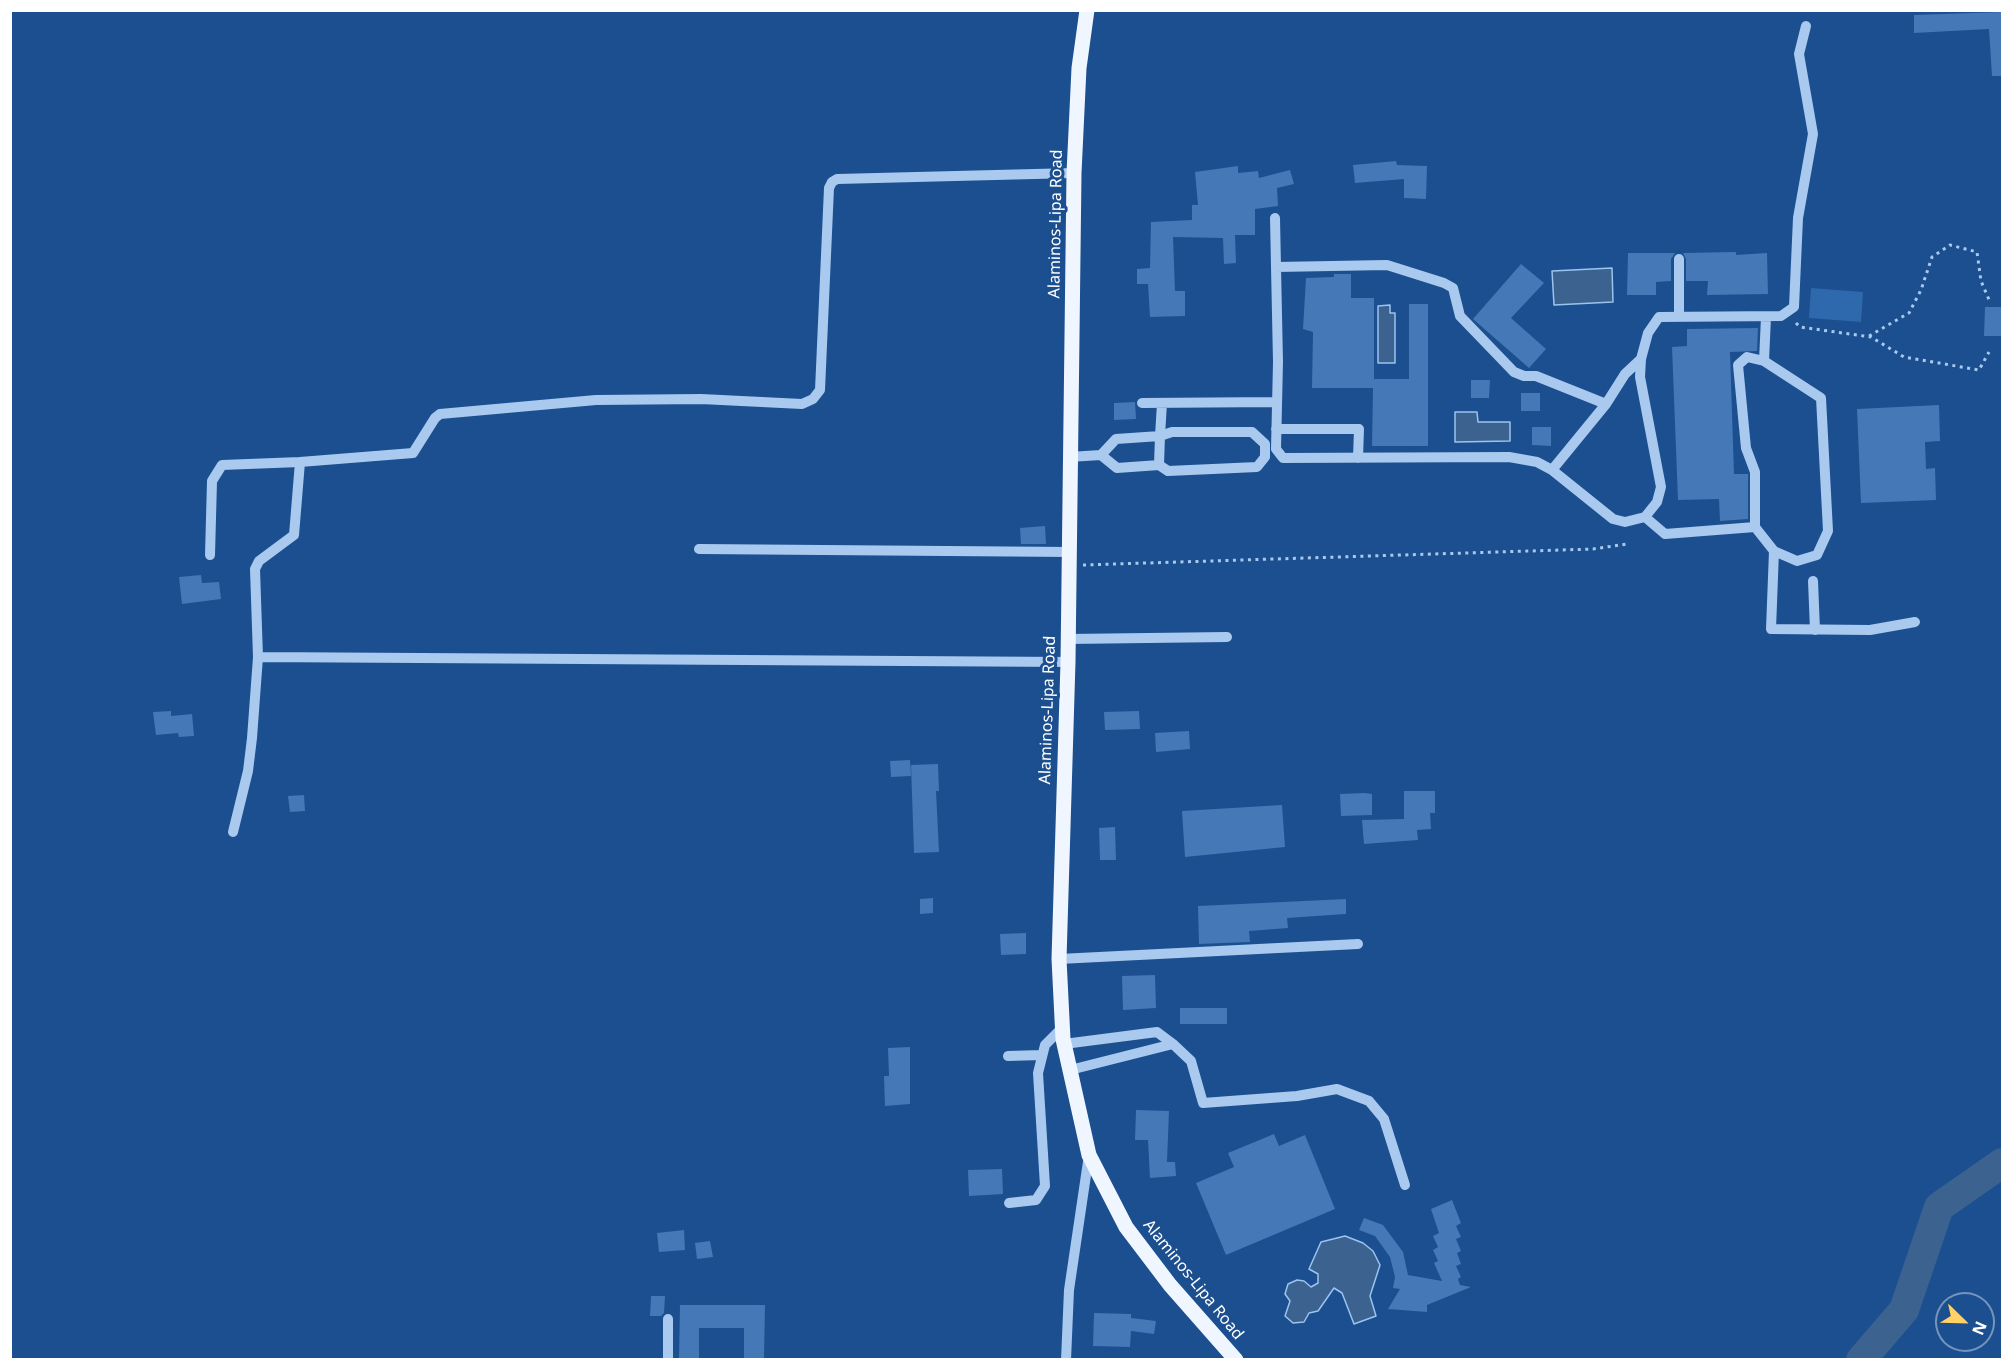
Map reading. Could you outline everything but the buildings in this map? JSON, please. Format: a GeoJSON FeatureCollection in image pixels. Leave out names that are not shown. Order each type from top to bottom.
{"type":"FeatureCollection","features":[{"type":"Feature","properties":{"kind":"main road","name":"Alaminos-Lipa Road"},"geometry":{"type":"LineString","coordinates":[[1087,10],[1079,68],[1074,173],[1069,457],[1070,559],[1059,959],[1063,1036],[1089,1155],[1126,1227],[1170,1285],[1236,1359]]}},
{"type":"Feature","properties":{"kind":"street"},"geometry":{"type":"LineString","coordinates":[[1069,457],[1101,455],[1116,439],[1160,436],[1172,432],[1252,432],[1283,458],[1509,457],[1537,462],[1552,470],[1613,519],[1625,522],[1645,516],[1657,502],[1661,487],[1640,377],[1641,359],[1648,333],[1659,317],[1781,316],[1794,307],[1798,218],[1813,134],[1799,54],[1806,26]]}},
{"type":"Feature","properties":{"kind":"street"},"geometry":{"type":"LineString","coordinates":[[210,555],[212,481],[222,465],[300,462],[413,453],[435,417],[440,414],[596,400],[702,399],[802,404],[813,399],[820,390],[829,188],[832,182],[837,179],[1074,173]]}},
{"type":"Feature","properties":{"kind":"street"},"geometry":{"type":"LineString","coordinates":[[1101,455],[1116,468],[1159,465],[1168,471],[1257,467],[1271,449],[1276,429],[1277,402],[1275,218]]}},
{"type":"Feature","properties":{"kind":"street"},"geometry":{"type":"LineString","coordinates":[[1678,316],[1679,259]]}},
{"type":"Feature","properties":{"kind":"street"},"geometry":{"type":"LineString","coordinates":[[1276,267],[1387,265],[1444,283],[1453,288],[1460,316],[1514,372],[1524,376],[1536,376],[1606,404]]}},
{"type":"Feature","properties":{"kind":"street"},"geometry":{"type":"LineString","coordinates":[[1764,361],[1766,317]]}},
{"type":"Feature","properties":{"kind":"street"},"geometry":{"type":"LineString","coordinates":[[1748,357],[1764,361],[1821,398],[1828,531],[1817,555],[1797,561],[1773,551],[1755,527],[1755,472],[1746,448],[1738,365],[1748,357]]}},
{"type":"Feature","properties":{"kind":"street"},"geometry":{"type":"LineString","coordinates":[[1552,470],[1606,404],[1625,374],[1641,359]]}},
{"type":"Feature","properties":{"kind":"street"},"geometry":{"type":"LineString","coordinates":[[1142,403],[1277,402]]}},
{"type":"Feature","properties":{"kind":"street"},"geometry":{"type":"LineString","coordinates":[[1159,465],[1162,403]]}},
{"type":"Feature","properties":{"kind":"street"},"geometry":{"type":"LineString","coordinates":[[1276,429],[1359,429],[1358,458]]}},
{"type":"Feature","properties":{"kind":"street"},"geometry":{"type":"LineString","coordinates":[[232,832],[248,771],[258,657],[255,569],[259,561],[294,535],[300,462]]}},
{"type":"Feature","properties":{"kind":"street"},"geometry":{"type":"LineString","coordinates":[[1645,516],[1665,534],[1755,527]]}},
{"type":"Feature","properties":{"kind":"street"},"geometry":{"type":"LineString","coordinates":[[699,549],[1070,559]]}},
{"type":"Feature","properties":{"kind":"street"},"geometry":{"type":"LineString","coordinates":[[1773,551],[1771,629],[1870,630],[1915,622]]}},
{"type":"Feature","properties":{"kind":"street"},"geometry":{"type":"LineString","coordinates":[[1813,581],[1815,630]]}},
{"type":"Feature","properties":{"kind":"street"},"geometry":{"type":"LineString","coordinates":[[1068,639],[1227,637]]}},
{"type":"Feature","properties":{"kind":"street"},"geometry":{"type":"LineString","coordinates":[[258,657],[1068,662]]}},
{"type":"Feature","properties":{"kind":"street"},"geometry":{"type":"LineString","coordinates":[[1059,959],[1358,944]]}},
{"type":"Feature","properties":{"kind":"street"},"geometry":{"type":"LineString","coordinates":[[1009,1203],[1036,1200],[1045,1186],[1038,1073],[1045,1045],[1063,1036],[1157,1032],[1191,1061],[1203,1103],[1297,1096],[1337,1089],[1369,1101],[1384,1119],[1405,1185]]}},
{"type":"Feature","properties":{"kind":"street"},"geometry":{"type":"LineString","coordinates":[[1070,1070],[1173,1044]]}},
{"type":"Feature","properties":{"kind":"street"},"geometry":{"type":"LineString","coordinates":[[1008,1056],[1041,1055]]}},
{"type":"Feature","properties":{"kind":"street"},"geometry":{"type":"LineString","coordinates":[[1066,1359],[1069,1290],[1089,1155]]}},
{"type":"Feature","properties":{"kind":"street"},"geometry":{"type":"LineString","coordinates":[[668,1318],[668,1359]]}},
{"type":"Feature","properties":{"kind":"path"},"geometry":{"type":"LineString","coordinates":[[1867,337],[1909,313],[1921,290],[1932,257],[1950,245],[1977,252],[1981,281],[1990,302]]}},
{"type":"Feature","properties":{"kind":"path"},"geometry":{"type":"LineString","coordinates":[[1786,312],[1800,327],[1867,337],[1904,357],[1979,370],[1989,352]]}},
{"type":"Feature","properties":{"kind":"path"},"geometry":{"type":"LineString","coordinates":[[1070,559],[1593,549],[1627,544]]}},
{"type":"Feature","properties":{"kind":"shaded area"},"geometry":{"type":"Polygon","coordinates":[[[1612,268],[1613,302],[1554,305],[1552,271],[1612,268]]]}},
{"type":"Feature","properties":{"kind":"shaded area"},"geometry":{"type":"Polygon","coordinates":[[[1811,288],[1863,292],[1861,322],[1809,318],[1811,288]]]}},
{"type":"Feature","properties":{"kind":"shaded area"},"geometry":{"type":"Polygon","coordinates":[[[1390,305],[1390,313],[1395,313],[1395,363],[1378,363],[1378,306],[1390,305]]]}},
{"type":"Feature","properties":{"kind":"shaded area"},"geometry":{"type":"Polygon","coordinates":[[[1455,412],[1477,412],[1478,422],[1510,422],[1510,441],[1455,442],[1455,412]]]}},
{"type":"Feature","properties":{"kind":"shaded area"},"geometry":{"type":"Polygon","coordinates":[[[1345,1236],[1363,1243],[1373,1251],[1380,1265],[1370,1296],[1376,1316],[1354,1324],[1342,1293],[1334,1288],[1318,1311],[1309,1313],[1304,1322],[1293,1323],[1285,1316],[1290,1301],[1285,1294],[1288,1284],[1297,1280],[1304,1281],[1311,1287],[1318,1283],[1318,1274],[1309,1269],[1321,1242],[1345,1236]]]}},
{"type":"Feature","properties":{"kind":"waterway"},"geometry":{"type":"LineString","coordinates":[[1861,1360],[1904,1310],[1939,1207],[2002,1163]]}}]}
